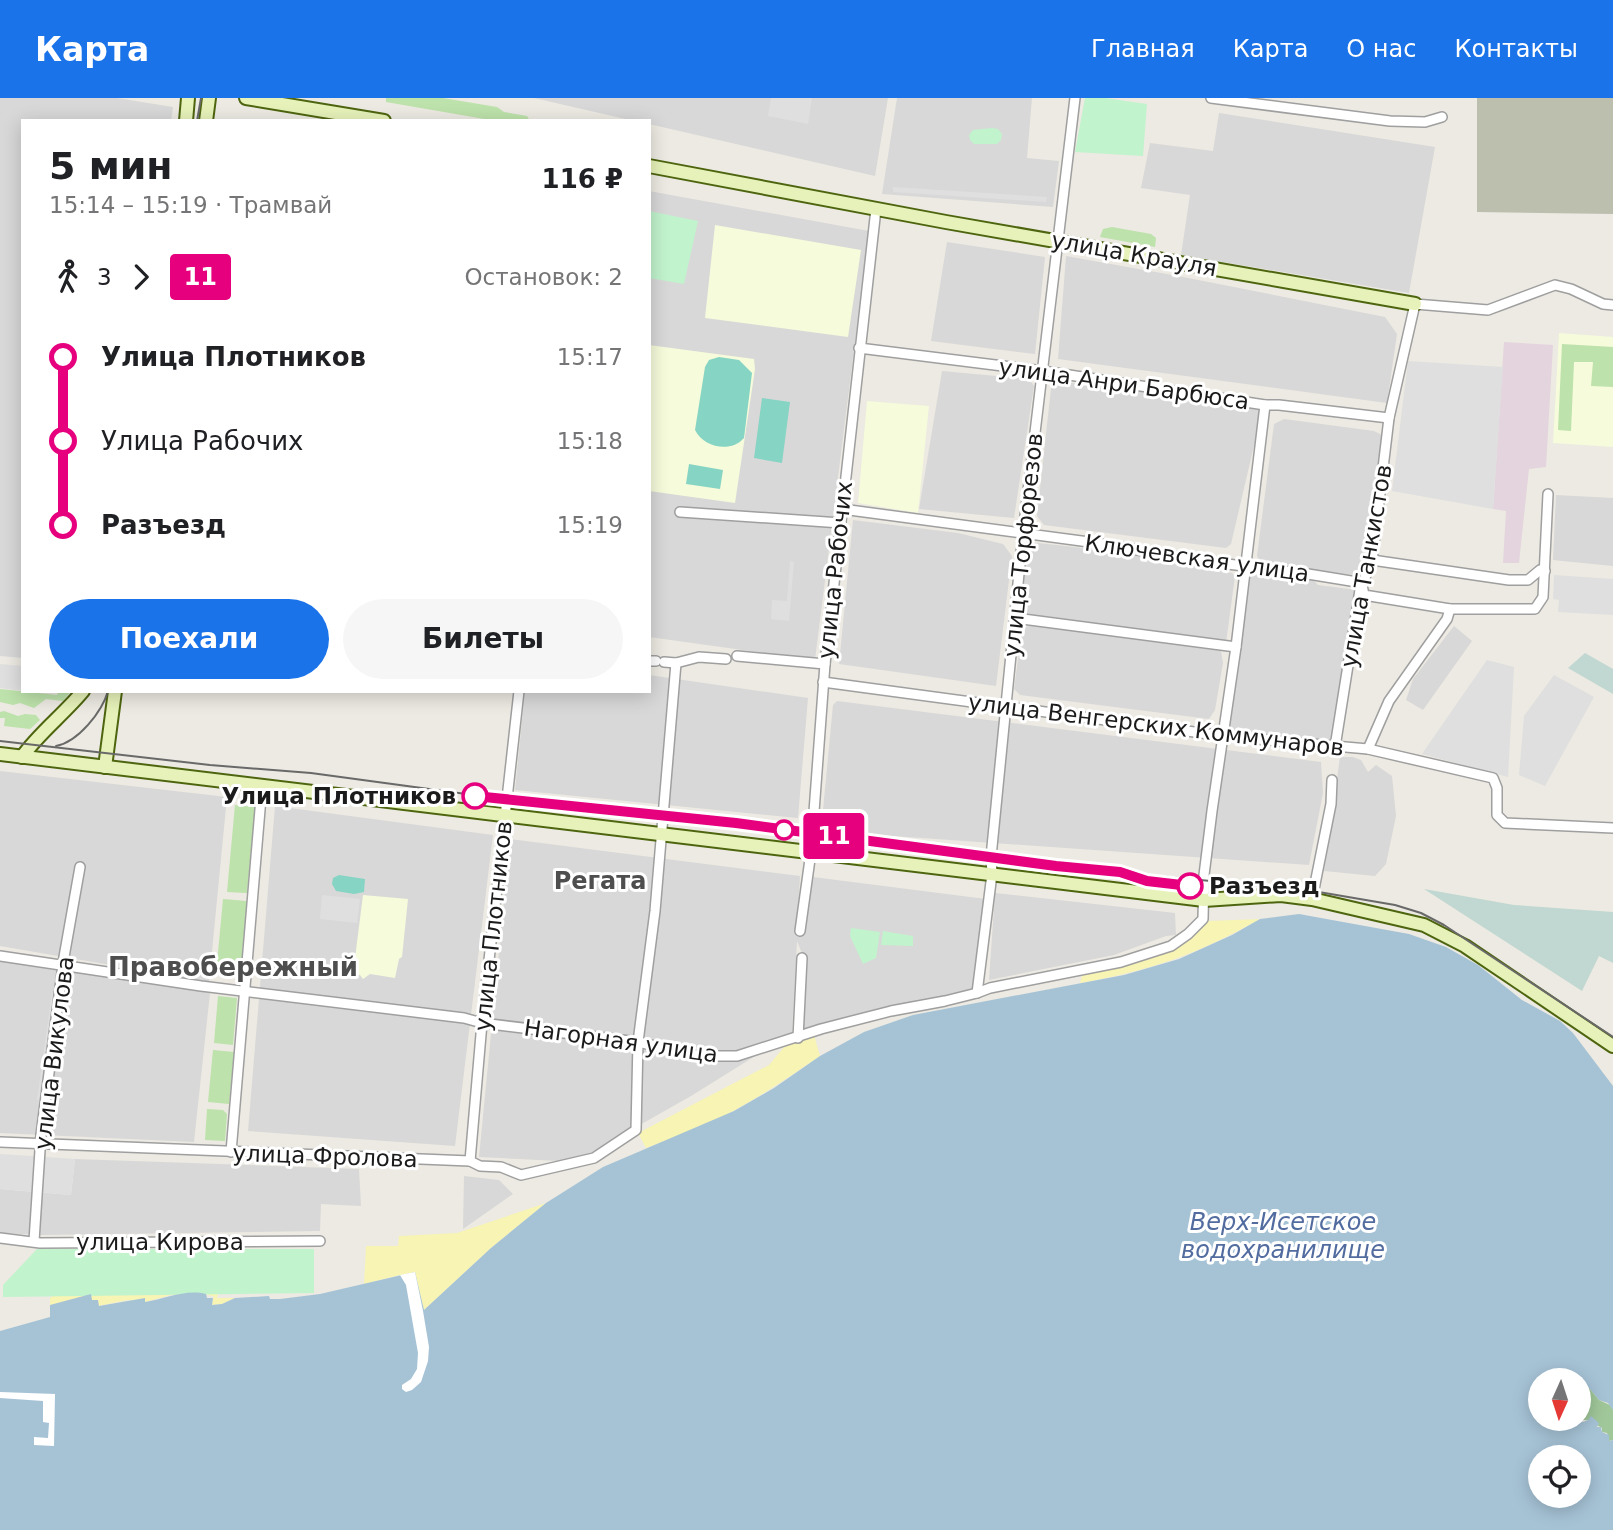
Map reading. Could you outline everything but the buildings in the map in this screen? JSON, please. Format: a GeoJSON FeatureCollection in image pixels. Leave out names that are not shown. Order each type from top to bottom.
{"type":"FeatureCollection","features":[{"type":"Feature","properties":{"kind":"street"},"geometry":{"type":"LineString","coordinates":[[186,119],[188,98]]}},
{"type":"Feature","properties":{"kind":"street"},"geometry":{"type":"LineString","coordinates":[[205,119],[209,98]]}},
{"type":"Feature","properties":{"kind":"street"},"geometry":{"type":"LineString","coordinates":[[246,98],[327,116],[361,119]]}},
{"type":"Feature","properties":{"kind":"street","name":"улица Торфорезов"},"geometry":{"type":"LineString","coordinates":[[977,993],[992,874],[1023,533],[1075,98]]}},
{"type":"Feature","properties":{"kind":"street"},"geometry":{"type":"LineString","coordinates":[[1211,98],[1390,121],[1425,122],[1442,117]]}},
{"type":"Feature","properties":{"kind":"street","name":"улица Крауля"},"geometry":{"type":"LineString","coordinates":[[651,166],[1415,304],[1488,310],[1555,285],[1572,289],[1603,304],[1613,305]]}},
{"type":"Feature","properties":{"kind":"street","name":"улица Рабочих"},"geometry":{"type":"LineString","coordinates":[[800,931],[811,852],[823,682],[876,209]]}},
{"type":"Feature","properties":{"kind":"street","name":"улица Танкистов"},"geometry":{"type":"LineString","coordinates":[[1335,747],[1362,585],[1372,560],[1389,418],[1415,304]]}},
{"type":"Feature","properties":{"kind":"street","name":"улица Анри Барбюса"},"geometry":{"type":"LineString","coordinates":[[859,348],[1043,371],[1265,405],[1389,418]]}},
{"type":"Feature","properties":{"kind":"street"},"geometry":{"type":"LineString","coordinates":[[1204,900],[1204,875],[1236,648],[1265,405]]}},
{"type":"Feature","properties":{"kind":"street"},"geometry":{"type":"LineString","coordinates":[[1372,560],[1509,580],[1528,580],[1540,570],[1545,570],[1548,494]]}},
{"type":"Feature","properties":{"kind":"street","name":"Ключевская улица"},"geometry":{"type":"LineString","coordinates":[[842,509],[1352,581],[1362,585],[1363,595],[1450,609],[1535,609],[1541,604],[1545,570]]}},
{"type":"Feature","properties":{"kind":"street"},"geometry":{"type":"LineString","coordinates":[[680,512],[841,523]]}},
{"type":"Feature","properties":{"kind":"street","name":"улица Венгерских Коммунаров"},"geometry":{"type":"LineString","coordinates":[[823,682],[1224,736],[1368,750],[1389,701],[1447,619],[1450,609]]}},
{"type":"Feature","properties":{"kind":"street"},"geometry":{"type":"LineString","coordinates":[[1015,618],[1236,648]]}},
{"type":"Feature","properties":{"kind":"street"},"geometry":{"type":"LineString","coordinates":[[737,656],[825,664]]}},
{"type":"Feature","properties":{"kind":"street"},"geometry":{"type":"LineString","coordinates":[[656,661],[676,663],[699,657],[726,659]]}},
{"type":"Feature","properties":{"kind":"street"},"geometry":{"type":"LineString","coordinates":[[638,1042],[663,834],[676,663]]}},
{"type":"Feature","properties":{"kind":"street"},"geometry":{"type":"LineString","coordinates":[[22,757],[30,745],[50,728],[81,693]]}},
{"type":"Feature","properties":{"kind":"street"},"geometry":{"type":"LineString","coordinates":[[105,767],[116,693]]}},
{"type":"Feature","properties":{"kind":"street","name":"улица Плотников"},"geometry":{"type":"LineString","coordinates":[[470,1161],[482,1023],[519,693]]}},
{"type":"Feature","properties":{"kind":"street"},"geometry":{"type":"LineString","coordinates":[[1368,750],[1493,779],[1497,788],[1497,815],[1505,823],[1613,828]]}},
{"type":"Feature","properties":{"kind":"street"},"geometry":{"type":"LineString","coordinates":[[0,754],[1204,900],[1271,895],[1312,899],[1424,925],[1465,946],[1613,1046]]}},
{"type":"Feature","properties":{"kind":"street"},"geometry":{"type":"LineString","coordinates":[[1312,899],[1331,804],[1332,780]]}},
{"type":"Feature","properties":{"kind":"street"},"geometry":{"type":"LineString","coordinates":[[231,1152],[262,786]]}},
{"type":"Feature","properties":{"kind":"street","name":"улица Викулова"},"geometry":{"type":"LineString","coordinates":[[34,1241],[41,1135],[63,967],[80,867]]}},
{"type":"Feature","properties":{"kind":"street","name":"Нагорная улица"},"geometry":{"type":"LineString","coordinates":[[0,956],[63,967],[638,1042],[699,1056],[737,1056],[821,1029],[891,1011],[1121,962],[1171,946],[1188,934],[1202,919],[1204,900]]}},
{"type":"Feature","properties":{"kind":"street"},"geometry":{"type":"LineString","coordinates":[[798,1038],[802,958]]}},
{"type":"Feature","properties":{"kind":"street","name":"улица Фролова"},"geometry":{"type":"LineString","coordinates":[[0,1142],[470,1161],[480,1166],[501,1167],[521,1175],[594,1158],[636,1130],[638,1042]]}},
{"type":"Feature","properties":{"kind":"street","name":"улица Кирова"},"geometry":{"type":"LineString","coordinates":[[0,1238],[40,1243],[320,1241]]}},
{"type":"Feature","properties":{"kind":"shaded area"},"geometry":{"type":"Polygon","coordinates":[[[0,98],[117,98],[173,107],[171,119],[21,119],[21,658],[0,656],[0,98]]]}},
{"type":"Feature","properties":{"kind":"shaded area"},"geometry":{"type":"Polygon","coordinates":[[[534,98],[888,98],[875,176],[651,124],[651,119],[625,119],[534,98]]]}},
{"type":"Feature","properties":{"kind":"shaded area"},"geometry":{"type":"Polygon","coordinates":[[[771,98],[812,98],[808,124],[768,116],[771,98]]]}},
{"type":"Feature","properties":{"kind":"shaded area"},"geometry":{"type":"Polygon","coordinates":[[[897,98],[1032,98],[1027,158],[1059,161],[1053,207],[882,194],[897,98]]]}},
{"type":"Feature","properties":{"kind":"shaded area"},"geometry":{"type":"Polygon","coordinates":[[[1085,98],[1147,104],[1143,156],[1075,152],[1085,98]]]}},
{"type":"Feature","properties":{"kind":"shaded area"},"geometry":{"type":"Polygon","coordinates":[[[1477,98],[1613,98],[1613,214],[1477,212],[1477,98]]]}},
{"type":"Feature","properties":{"kind":"shaded area"},"geometry":{"type":"Polygon","coordinates":[[[1219,113],[1435,147],[1409,293],[1181,255],[1190,195],[1141,188],[1150,143],[1213,151],[1219,113]]]}},
{"type":"Feature","properties":{"kind":"shaded area"},"geometry":{"type":"Polygon","coordinates":[[[998,129],[1002,134],[997,144],[974,144],[970,140],[969,135],[973,130],[998,129]]]}},
{"type":"Feature","properties":{"kind":"shaded area"},"geometry":{"type":"Polygon","coordinates":[[[893,187],[1047,197],[1046,202],[893,192],[893,187]]]}},
{"type":"Feature","properties":{"kind":"shaded area"},"geometry":{"type":"Polygon","coordinates":[[[651,191],[869,231],[815,660],[651,637],[651,191]]]}},
{"type":"Feature","properties":{"kind":"shaded area"},"geometry":{"type":"Polygon","coordinates":[[[651,211],[698,221],[684,284],[651,278],[651,211]]]}},
{"type":"Feature","properties":{"kind":"shaded area"},"geometry":{"type":"Polygon","coordinates":[[[715,225],[861,250],[848,337],[705,318],[715,225]]]}},
{"type":"Feature","properties":{"kind":"shaded area"},"geometry":{"type":"Polygon","coordinates":[[[947,242],[1045,257],[1035,354],[931,341],[947,242]]]}},
{"type":"Feature","properties":{"kind":"shaded area"},"geometry":{"type":"Polygon","coordinates":[[[1066,256],[1385,317],[1397,334],[1387,403],[1058,359],[1066,256]]]}},
{"type":"Feature","properties":{"kind":"shaded area"},"geometry":{"type":"Polygon","coordinates":[[[1559,333],[1613,337],[1613,447],[1553,443],[1559,333]]]}},
{"type":"Feature","properties":{"kind":"shaded area"},"geometry":{"type":"Polygon","coordinates":[[[1504,342],[1553,345],[1546,467],[1529,469],[1519,563],[1503,563],[1506,511],[1493,509],[1504,342]]]}},
{"type":"Feature","properties":{"kind":"shaded area"},"geometry":{"type":"Polygon","coordinates":[[[651,345],[754,359],[755,369],[735,503],[651,491],[651,345]]]}},
{"type":"Feature","properties":{"kind":"shaded area"},"geometry":{"type":"Polygon","coordinates":[[[719,357],[739,360],[752,373],[744,438],[739,443],[725,447],[705,441],[695,430],[705,367],[709,360],[719,357]]]}},
{"type":"Feature","properties":{"kind":"shaded area"},"geometry":{"type":"Polygon","coordinates":[[[1408,361],[1503,367],[1493,509],[1392,491],[1408,361]]]}},
{"type":"Feature","properties":{"kind":"shaded area"},"geometry":{"type":"Polygon","coordinates":[[[942,371],[1029,379],[1034,386],[1014,518],[919,509],[942,371]]]}},
{"type":"Feature","properties":{"kind":"shaded area"},"geometry":{"type":"Polygon","coordinates":[[[1058,381],[1252,406],[1259,411],[1260,420],[1231,544],[1226,548],[1044,525],[1037,516],[1051,388],[1058,381]]]}},
{"type":"Feature","properties":{"kind":"shaded area"},"geometry":{"type":"Polygon","coordinates":[[[762,398],[790,402],[782,463],[754,458],[762,398]]]}},
{"type":"Feature","properties":{"kind":"shaded area"},"geometry":{"type":"Polygon","coordinates":[[[867,401],[929,406],[918,513],[858,503],[867,401]]]}},
{"type":"Feature","properties":{"kind":"shaded area"},"geometry":{"type":"Polygon","coordinates":[[[1284,419],[1374,431],[1382,435],[1365,547],[1356,575],[1262,565],[1257,556],[1274,424],[1284,419]]]}},
{"type":"Feature","properties":{"kind":"shaded area"},"geometry":{"type":"Polygon","coordinates":[[[689,464],[723,470],[720,489],[686,484],[689,464]]]}},
{"type":"Feature","properties":{"kind":"shaded area"},"geometry":{"type":"Polygon","coordinates":[[[1556,495],[1613,498],[1613,566],[1553,560],[1556,495]]]}},
{"type":"Feature","properties":{"kind":"shaded area"},"geometry":{"type":"Polygon","coordinates":[[[853,520],[958,533],[1003,544],[1012,556],[996,686],[839,664],[853,520]]]}},
{"type":"Feature","properties":{"kind":"shaded area"},"geometry":{"type":"Polygon","coordinates":[[[1030,542],[1162,557],[1232,573],[1235,576],[1226,643],[1020,615],[1025,551],[1030,542]]]}},
{"type":"Feature","properties":{"kind":"shaded area"},"geometry":{"type":"Polygon","coordinates":[[[790,561],[794,562],[789,621],[771,619],[772,600],[787,601],[790,561]]]}},
{"type":"Feature","properties":{"kind":"shaded area"},"geometry":{"type":"Polygon","coordinates":[[[1255,574],[1313,580],[1318,585],[1357,590],[1333,739],[1322,742],[1233,733],[1227,729],[1250,577],[1255,574]]]}},
{"type":"Feature","properties":{"kind":"shaded area"},"geometry":{"type":"Polygon","coordinates":[[[1554,575],[1613,579],[1613,615],[1558,612],[1559,600],[1553,599],[1554,575]]]}},
{"type":"Feature","properties":{"kind":"shaded area"},"geometry":{"type":"Polygon","coordinates":[[[1030,625],[1221,651],[1223,663],[1215,710],[1209,719],[1020,695],[1014,689],[1022,629],[1030,625]]]}},
{"type":"Feature","properties":{"kind":"shaded area"},"geometry":{"type":"Polygon","coordinates":[[[1454,626],[1472,641],[1423,710],[1406,700],[1413,679],[1454,626]]]}},
{"type":"Feature","properties":{"kind":"shaded area"},"geometry":{"type":"Polygon","coordinates":[[[1585,653],[1613,669],[1613,694],[1568,668],[1585,653]]]}},
{"type":"Feature","properties":{"kind":"shaded area"},"geometry":{"type":"Polygon","coordinates":[[[1487,660],[1514,667],[1508,777],[1422,754],[1487,660]]]}},
{"type":"Feature","properties":{"kind":"shaded area"},"geometry":{"type":"Polygon","coordinates":[[[0,664],[21,666],[21,691],[0,688],[0,664]]]}},
{"type":"Feature","properties":{"kind":"shaded area"},"geometry":{"type":"Polygon","coordinates":[[[651,675],[808,698],[798,818],[515,790],[525,693],[651,693],[651,675]]]}},
{"type":"Feature","properties":{"kind":"shaded area"},"geometry":{"type":"Polygon","coordinates":[[[1554,675],[1594,697],[1545,786],[1519,775],[1524,716],[1554,675]]]}},
{"type":"Feature","properties":{"kind":"shaded area"},"geometry":{"type":"Polygon","coordinates":[[[837,701],[1321,762],[1323,793],[1309,865],[821,831],[833,705],[837,701]]]}},
{"type":"Feature","properties":{"kind":"shaded area"},"geometry":{"type":"Polygon","coordinates":[[[1340,757],[1361,760],[1368,772],[1376,765],[1392,776],[1396,816],[1386,864],[1375,876],[1324,871],[1340,757]]]}},
{"type":"Feature","properties":{"kind":"shaded area"},"geometry":{"type":"Polygon","coordinates":[[[0,771],[227,797],[209,982],[0,946],[0,771]]]}},
{"type":"Feature","properties":{"kind":"shaded area"},"geometry":{"type":"Polygon","coordinates":[[[275,806],[493,835],[455,1146],[248,1131],[275,806]]]}},
{"type":"Feature","properties":{"kind":"shaded area"},"geometry":{"type":"Polygon","coordinates":[[[510,839],[800,876],[797,932],[805,876],[986,899],[974,992],[806,1033],[799,1026],[805,961],[797,941],[792,1033],[691,1096],[585,1156],[559,1161],[479,1157],[510,839]]]}},
{"type":"Feature","properties":{"kind":"shaded area"},"geometry":{"type":"Polygon","coordinates":[[[339,875],[365,879],[364,892],[354,894],[336,891],[332,884],[333,878],[339,875]]]}},
{"type":"Feature","properties":{"kind":"shaded area"},"geometry":{"type":"Polygon","coordinates":[[[1424,889],[1514,905],[1613,912],[1613,963],[1599,956],[1582,991],[1424,889]]]}},
{"type":"Feature","properties":{"kind":"shaded area"},"geometry":{"type":"Polygon","coordinates":[[[995,893],[1175,913],[1176,935],[1166,936],[1114,955],[989,980],[995,893]]]}},
{"type":"Feature","properties":{"kind":"shaded area"},"geometry":{"type":"Polygon","coordinates":[[[322,895],[360,899],[357,923],[320,919],[322,895]]]}},
{"type":"Feature","properties":{"kind":"shaded area"},"geometry":{"type":"Polygon","coordinates":[[[363,895],[408,899],[402,957],[399,959],[395,978],[370,974],[363,979],[360,975],[353,974],[363,895]]]}},
{"type":"Feature","properties":{"kind":"shaded area"},"geometry":{"type":"Polygon","coordinates":[[[851,928],[880,932],[876,958],[863,964],[850,936],[851,928]]]}},
{"type":"Feature","properties":{"kind":"shaded area"},"geometry":{"type":"Polygon","coordinates":[[[883,931],[913,936],[913,946],[881,945],[883,931]]]}},
{"type":"Feature","properties":{"kind":"shaded area"},"geometry":{"type":"Polygon","coordinates":[[[0,959],[210,993],[194,1142],[0,1133],[0,959]]]}},
{"type":"Feature","properties":{"kind":"shaded area"},"geometry":{"type":"Polygon","coordinates":[[[52,993],[58,994],[43,1101],[37,1100],[52,993]]]}},
{"type":"Feature","properties":{"kind":"shaded area"},"geometry":{"type":"Polygon","coordinates":[[[0,1154],[75,1159],[71,1195],[0,1189],[0,1154]]]}},
{"type":"Feature","properties":{"kind":"shaded area"},"geometry":{"type":"Polygon","coordinates":[[[75,1159],[359,1169],[361,1206],[321,1204],[320,1231],[42,1235],[0,1233],[0,1189],[71,1195],[75,1159]]]}},
{"type":"Feature","properties":{"kind":"shaded area"},"geometry":{"type":"Polygon","coordinates":[[[464,1176],[499,1180],[513,1194],[463,1229],[464,1176]]]}},
{"type":"Feature","properties":{"kind":"shaded area"},"geometry":{"type":"Polygon","coordinates":[[[37,1249],[314,1249],[314,1293],[3,1297],[3,1285],[37,1249]]]}},
{"type":"Feature","properties":{"kind":"green space"},"geometry":{"type":"Polygon","coordinates":[[[386,98],[443,98],[497,107],[504,112],[527,116],[529,119],[484,119],[386,102],[386,98]]]}},
{"type":"Feature","properties":{"kind":"green space"},"geometry":{"type":"Polygon","coordinates":[[[1112,227],[1151,234],[1156,238],[1155,247],[1100,237],[1103,229],[1112,227]]]}},
{"type":"Feature","properties":{"kind":"green space"},"geometry":{"type":"Polygon","coordinates":[[[1562,344],[1613,347],[1613,387],[1591,386],[1593,362],[1574,362],[1571,431],[1558,430],[1562,344]]]}},
{"type":"Feature","properties":{"kind":"green space"},"geometry":{"type":"Polygon","coordinates":[[[0,689],[21,693],[69,693],[63,701],[46,699],[34,708],[20,703],[13,705],[0,702],[0,689]]]}},
{"type":"Feature","properties":{"kind":"green space"},"geometry":{"type":"Polygon","coordinates":[[[0,712],[18,716],[36,715],[40,720],[30,729],[4,726],[5,718],[0,718],[0,712]]]}},
{"type":"Feature","properties":{"kind":"green space"},"geometry":{"type":"Polygon","coordinates":[[[235,805],[255,807],[247,893],[227,892],[235,805]]]}},
{"type":"Feature","properties":{"kind":"green space"},"geometry":{"type":"Polygon","coordinates":[[[223,899],[247,901],[240,976],[216,974],[223,899]]]}},
{"type":"Feature","properties":{"kind":"green space"},"geometry":{"type":"Polygon","coordinates":[[[218,996],[237,998],[233,1045],[214,1043],[218,996]]]}},
{"type":"Feature","properties":{"kind":"green space"},"geometry":{"type":"Polygon","coordinates":[[[213,1050],[234,1052],[229,1104],[208,1102],[213,1050]]]}},
{"type":"Feature","properties":{"kind":"green space"},"geometry":{"type":"Polygon","coordinates":[[[207,1109],[223,1110],[227,1114],[225,1141],[205,1140],[207,1109]]]}},
{"type":"Feature","properties":{"kind":"green space"},"geometry":{"type":"Polygon","coordinates":[[[1591,1390],[1613,1410],[1613,1440],[1609,1441],[1602,1428],[1591,1422],[1591,1390]]]}},
{"type":"Feature","properties":{"kind":"sand"},"geometry":{"type":"Polygon","coordinates":[[[1260,919],[1173,960],[1080,983],[1083,972],[1127,965],[1177,948],[1207,921],[1260,919]]]}},
{"type":"Feature","properties":{"kind":"sand"},"geometry":{"type":"Polygon","coordinates":[[[814,1035],[820,1056],[806,1066],[719,1119],[646,1148],[638,1133],[769,1065],[784,1047],[814,1035]]]}},
{"type":"Feature","properties":{"kind":"sand"},"geometry":{"type":"Polygon","coordinates":[[[546,1203],[491,1248],[423,1311],[400,1275],[364,1284],[366,1246],[398,1246],[399,1236],[457,1233],[546,1203]]]}},
{"type":"Feature","properties":{"kind":"sand"},"geometry":{"type":"Polygon","coordinates":[[[219,1288],[217,1298],[235,1298],[212,1305],[215,1297],[202,1293],[171,1295],[145,1302],[128,1300],[98,1306],[91,1300],[91,1295],[50,1305],[50,1298],[58,1291],[219,1288]]]}},
{"type":"Feature","properties":{"kind":"water","name":"Верх-Исетское водохранилище"},"geometry":{"type":"Polygon","coordinates":[[[1299,914],[1409,934],[1446,947],[1478,965],[1522,1000],[1560,1021],[1573,1033],[1613,1086],[1613,1410],[1591,1390],[1591,1368],[1528,1368],[1528,1432],[1591,1432],[1591,1416],[1599,1423],[1597,1427],[1601,1427],[1602,1432],[1609,1435],[1609,1441],[1613,1440],[1613,1530],[0,1530],[0,1331],[50,1317],[50,1305],[91,1294],[92,1300],[98,1300],[99,1306],[145,1298],[145,1302],[191,1293],[206,1294],[207,1298],[213,1298],[212,1305],[235,1298],[269,1296],[270,1299],[280,1299],[320,1294],[415,1272],[424,1310],[491,1248],[546,1203],[603,1167],[734,1111],[774,1088],[820,1056],[864,1032],[913,1015],[1124,975],[1179,959],[1260,919],[1299,914]]]}},
{"type":"Feature","properties":{"kind":"pier"},"geometry":{"type":"Polygon","coordinates":[[[415,1272],[429,1347],[428,1361],[421,1382],[406,1392],[402,1385],[411,1379],[417,1369],[418,1353],[406,1285],[400,1275],[415,1272]]]}},
{"type":"Feature","properties":{"kind":"pier"},"geometry":{"type":"Polygon","coordinates":[[[0,1392],[55,1394],[54,1446],[34,1445],[34,1437],[48,1438],[49,1423],[43,1422],[43,1401],[0,1398],[0,1392]]]}},
{"type":"Feature","properties":{"kind":"tram line"},"geometry":{"type":"LineString","coordinates":[[197,119],[201,98]]}},
{"type":"Feature","properties":{"kind":"tram line"},"geometry":{"type":"LineString","coordinates":[[56,746],[73,739],[88,725],[107,693]]}},
{"type":"Feature","properties":{"kind":"tram line"},"geometry":{"type":"LineString","coordinates":[[0,741],[210,765],[311,773],[503,799],[736,823],[1057,866],[1313,891],[1395,905],[1421,913],[1444,925],[1613,1037]]}},
{"type":"Feature","properties":{"kind":"tram line","name":"11"},"geometry":{"type":"LineString","coordinates":[[475,796],[736,823],[1056,866],[1120,872],[1147,881],[1190,886]]}},
{"type":"Feature","properties":{"kind":"place","name":"Улица Плотников"},"geometry":{"type":"Point","coordinates":[475,796]}},
{"type":"Feature","properties":{"kind":"place","name":"Разъезд"},"geometry":{"type":"Point","coordinates":[1190,886]}},
{"type":"Feature","properties":{"kind":"district","name":"Регата"},"geometry":{"type":"Point","coordinates":[600,881]}},
{"type":"Feature","properties":{"kind":"district","name":"Правобережный"},"geometry":{"type":"Point","coordinates":[233,967]}}]}
